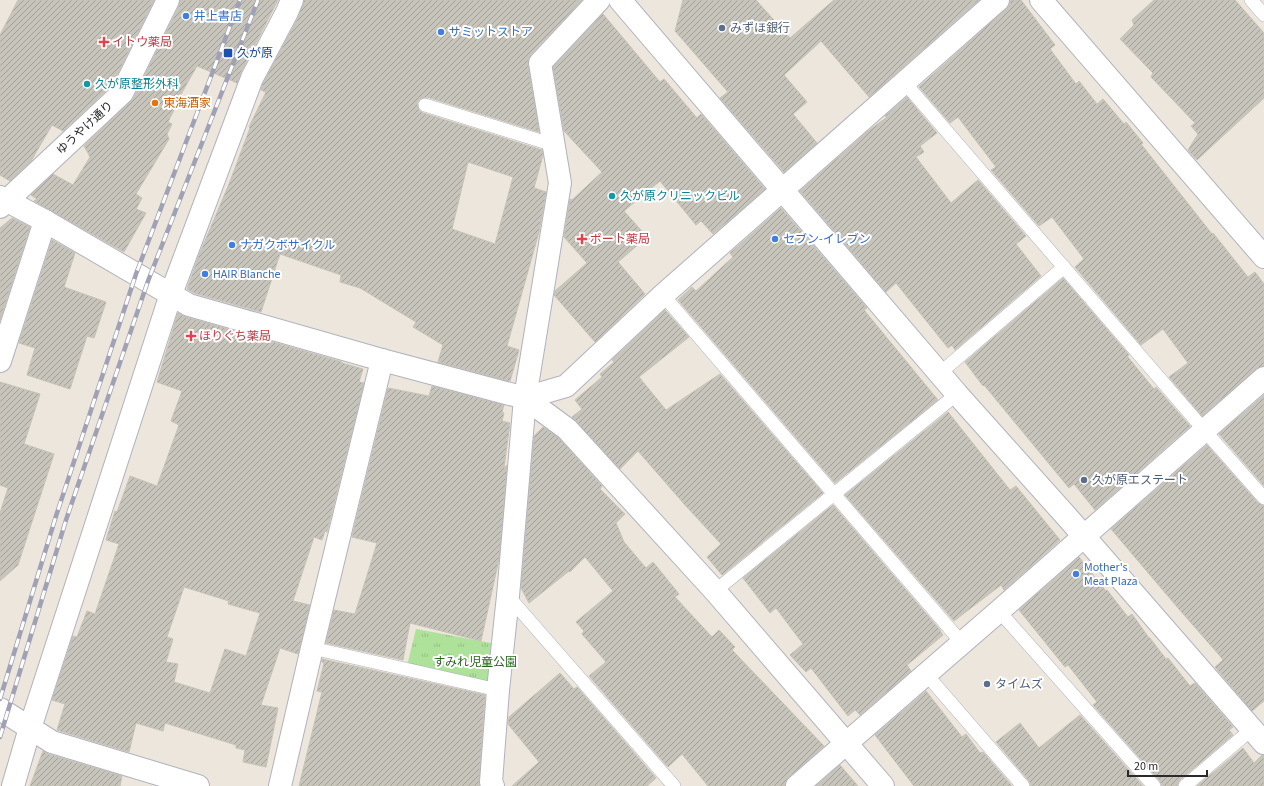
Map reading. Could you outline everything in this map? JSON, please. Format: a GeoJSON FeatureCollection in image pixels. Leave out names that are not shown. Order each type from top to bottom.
{"type":"FeatureCollection","features":[{"type":"Feature","properties":{"kind":"street","name":"ゆうやけ通り"},"geometry":{"type":"LineString","coordinates":[[2,202],[122,93],[168,0]]}},
{"type":"Feature","properties":{"kind":"street"},"geometry":{"type":"LineString","coordinates":[[12,786],[171,294],[252,78],[292,0]]}},
{"type":"Feature","properties":{"kind":"street"},"geometry":{"type":"LineString","coordinates":[[493,786],[492,782],[498,690],[508,596],[525,398],[560,183],[540,63],[599,0]]}},
{"type":"Feature","properties":{"kind":"street"},"geometry":{"type":"LineString","coordinates":[[620,0],[957,394],[1084,536],[1258,736]]}},
{"type":"Feature","properties":{"kind":"street"},"geometry":{"type":"LineString","coordinates":[[525,398],[566,386],[663,295],[998,0]]}},
{"type":"Feature","properties":{"kind":"street"},"geometry":{"type":"LineString","coordinates":[[1041,0],[1264,257]]}},
{"type":"Feature","properties":{"kind":"street"},"geometry":{"type":"LineString","coordinates":[[2,202],[45,221],[188,305],[382,360],[525,398],[567,429],[715,591],[883,786]]}},
{"type":"Feature","properties":{"kind":"street"},"geometry":{"type":"LineString","coordinates":[[0,361],[45,221]]}},
{"type":"Feature","properties":{"kind":"street"},"geometry":{"type":"LineString","coordinates":[[280,786],[382,360]]}},
{"type":"Feature","properties":{"kind":"street"},"geometry":{"type":"LineString","coordinates":[[797,786],[1264,378]]}},
{"type":"Feature","properties":{"kind":"street"},"geometry":{"type":"LineString","coordinates":[[0,709],[52,742],[198,786]]}},
{"type":"Feature","properties":{"kind":"lane"},"geometry":{"type":"LineString","coordinates":[[1251,0],[1264,15]]}},
{"type":"Feature","properties":{"kind":"lane"},"geometry":{"type":"LineString","coordinates":[[905,83],[1264,498]]}},
{"type":"Feature","properties":{"kind":"lane"},"geometry":{"type":"LineString","coordinates":[[425,105],[554,144]]}},
{"type":"Feature","properties":{"kind":"lane"},"geometry":{"type":"LineString","coordinates":[[940,373],[1064,267]]}},
{"type":"Feature","properties":{"kind":"lane"},"geometry":{"type":"LineString","coordinates":[[663,295],[962,643]]}},
{"type":"Feature","properties":{"kind":"lane"},"geometry":{"type":"LineString","coordinates":[[715,591],[957,394]]}},
{"type":"Feature","properties":{"kind":"lane"},"geometry":{"type":"LineString","coordinates":[[508,596],[674,786]]}},
{"type":"Feature","properties":{"kind":"lane"},"geometry":{"type":"LineString","coordinates":[[999,611],[1154,786]]}},
{"type":"Feature","properties":{"kind":"lane"},"geometry":{"type":"LineString","coordinates":[[312,648],[498,690]]}},
{"type":"Feature","properties":{"kind":"lane"},"geometry":{"type":"LineString","coordinates":[[926,674],[1023,786]]}},
{"type":"Feature","properties":{"kind":"lane"},"geometry":{"type":"LineString","coordinates":[[1185,786],[1258,736]]}},
{"type":"Feature","properties":{"kind":"green space","name":"すみれ児童公園"},"geometry":{"type":"Polygon","coordinates":[[[416,629],[502,645],[498,690],[406,670],[416,629]]]}},
{"type":"Feature","properties":{"kind":"building"},"geometry":{"type":"Polygon","coordinates":[[[18,0],[154,0],[112,85],[63,131],[52,125],[31,161],[10,181],[0,175],[0,35],[18,0]]]}},
{"type":"Feature","properties":{"kind":"building"},"geometry":{"type":"Polygon","coordinates":[[[180,0],[278,0],[241,72],[237,83],[197,66],[176,103],[177,104],[168,122],[172,124],[167,134],[169,139],[136,194],[142,198],[136,209],[146,213],[124,252],[34,201],[37,199],[31,195],[53,174],[73,185],[90,157],[84,146],[133,99],[179,6],[180,0]]]}},
{"type":"Feature","properties":{"kind":"building"},"geometry":{"type":"Polygon","coordinates":[[[304,0],[582,0],[528,59],[539,132],[427,97],[420,99],[417,103],[419,110],[423,113],[542,150],[543,155],[534,188],[546,192],[539,232],[507,346],[519,350],[510,381],[438,362],[443,345],[413,327],[416,322],[360,288],[340,282],[341,275],[280,254],[261,312],[194,293],[187,289],[199,255],[229,184],[250,128],[249,127],[266,92],[261,90],[263,83],[298,18],[304,0]],[[468,162],[452,229],[495,244],[513,177],[468,162]]]}},
{"type":"Feature","properties":{"kind":"building"},"geometry":{"type":"Polygon","coordinates":[[[683,0],[756,0],[790,38],[834,0],[979,0],[869,97],[821,41],[784,75],[807,102],[793,114],[817,143],[784,172],[720,98],[728,92],[675,31],[683,0]]]}},
{"type":"Feature","properties":{"kind":"building"},"geometry":{"type":"Polygon","coordinates":[[[1010,0],[1021,0],[1055,45],[1050,49],[1076,84],[1079,81],[1097,104],[1103,99],[1124,124],[1126,122],[1143,143],[1141,144],[1248,277],[1255,272],[1264,284],[1264,366],[1256,369],[1202,416],[1169,377],[1188,363],[1163,329],[1141,345],[1075,267],[1084,259],[1052,217],[1039,226],[991,170],[996,167],[958,117],[950,123],[919,87],[1006,9],[1010,4],[1010,0]]]}},
{"type":"Feature","properties":{"kind":"building"},"geometry":{"type":"Polygon","coordinates":[[[1154,0],[1235,0],[1264,33],[1264,98],[1197,160],[1188,150],[1198,134],[1191,126],[1195,123],[1151,77],[1153,73],[1120,39],[1134,25],[1132,20],[1154,0]]]}},
{"type":"Feature","properties":{"kind":"building"},"geometry":{"type":"Polygon","coordinates":[[[603,14],[660,82],[664,79],[697,118],[701,114],[765,189],[713,234],[701,221],[696,225],[660,181],[624,211],[647,237],[618,262],[645,294],[595,342],[554,295],[555,291],[587,263],[564,237],[570,199],[572,200],[602,172],[564,131],[553,67],[603,14]]]}},
{"type":"Feature","properties":{"kind":"building"},"geometry":{"type":"Polygon","coordinates":[[[907,97],[937,133],[920,146],[924,152],[916,157],[951,203],[978,180],[1026,236],[1016,244],[1041,276],[955,350],[952,345],[948,348],[896,283],[886,292],[800,191],[867,132],[887,117],[885,116],[907,97]]]}},
{"type":"Feature","properties":{"kind":"building"},"geometry":{"type":"Polygon","coordinates":[[[781,208],[867,308],[864,310],[938,400],[835,483],[678,300],[692,287],[696,291],[733,257],[730,253],[781,208]]]}},
{"type":"Feature","properties":{"kind":"building"},"geometry":{"type":"Polygon","coordinates":[[[12,218],[30,227],[0,320],[0,228],[12,218]]]}},
{"type":"Feature","properties":{"kind":"building"},"geometry":{"type":"Polygon","coordinates":[[[52,240],[75,253],[64,287],[106,302],[94,338],[87,336],[70,389],[27,375],[35,348],[19,343],[52,240]]]}},
{"type":"Feature","properties":{"kind":"building"},"geometry":{"type":"Polygon","coordinates":[[[1063,278],[1129,355],[1127,356],[1154,389],[1156,387],[1190,426],[1095,510],[1074,484],[1069,488],[984,385],[983,386],[965,362],[1063,278]]]}},
{"type":"Feature","properties":{"kind":"building"},"geometry":{"type":"Polygon","coordinates":[[[665,310],[689,337],[639,377],[666,410],[720,374],[823,493],[722,575],[707,557],[721,544],[638,451],[620,469],[572,417],[582,409],[575,400],[602,377],[600,374],[614,362],[612,360],[665,310]]]}},
{"type":"Feature","properties":{"kind":"building"},"geometry":{"type":"Polygon","coordinates":[[[178,313],[186,317],[363,369],[359,382],[364,383],[327,532],[325,531],[322,540],[314,537],[293,601],[310,605],[298,654],[280,648],[261,705],[278,708],[266,767],[243,762],[245,750],[236,748],[236,745],[165,723],[163,731],[136,723],[129,752],[57,730],[65,704],[52,700],[73,636],[77,637],[87,611],[95,614],[119,544],[106,540],[115,511],[117,512],[130,476],[157,486],[179,425],[171,421],[182,391],[157,382],[178,313]],[[184,587],[167,637],[173,639],[166,662],[178,664],[174,682],[210,693],[225,649],[246,656],[260,613],[228,604],[229,601],[184,587]]]}},
{"type":"Feature","properties":{"kind":"building"},"geometry":{"type":"Polygon","coordinates":[[[0,382],[40,394],[24,444],[54,454],[18,565],[0,581],[0,513],[8,488],[0,485],[0,382]]]}},
{"type":"Feature","properties":{"kind":"building"},"geometry":{"type":"Polygon","coordinates":[[[432,386],[504,405],[502,421],[510,423],[504,468],[507,465],[499,559],[481,641],[410,623],[403,660],[326,643],[334,610],[355,614],[377,543],[352,537],[388,388],[429,396],[432,386]]]}},
{"type":"Feature","properties":{"kind":"building"},"geometry":{"type":"Polygon","coordinates":[[[1264,395],[1264,486],[1219,434],[1264,395]]]}},
{"type":"Feature","properties":{"kind":"building"},"geometry":{"type":"Polygon","coordinates":[[[948,412],[1010,490],[1016,486],[1060,540],[1004,590],[1001,585],[954,621],[845,495],[948,412]]]}},
{"type":"Feature","properties":{"kind":"building"},"geometry":{"type":"Polygon","coordinates":[[[543,427],[559,438],[602,486],[600,489],[625,514],[616,523],[624,542],[646,568],[653,562],[679,594],[675,597],[712,637],[719,630],[735,647],[732,650],[824,746],[789,777],[785,782],[785,786],[708,786],[682,754],[668,767],[589,676],[606,662],[582,634],[584,631],[576,622],[613,591],[585,557],[570,572],[569,571],[529,603],[521,588],[534,436],[543,427]]]}},
{"type":"Feature","properties":{"kind":"building"},"geometry":{"type":"Polygon","coordinates":[[[1207,445],[1258,503],[1264,506],[1264,701],[1252,711],[1215,667],[1223,660],[1220,656],[1111,529],[1207,445]]]}},
{"type":"Feature","properties":{"kind":"building"},"geometry":{"type":"Polygon","coordinates":[[[833,505],[943,635],[907,665],[911,671],[860,715],[855,710],[848,716],[811,668],[806,672],[790,655],[803,644],[776,608],[770,613],[743,578],[833,505]]]}},
{"type":"Feature","properties":{"kind":"building"},"geometry":{"type":"Polygon","coordinates":[[[1079,557],[1128,617],[1132,614],[1149,638],[1166,659],[1168,658],[1190,686],[1195,683],[1233,727],[1229,730],[1233,735],[1180,780],[1177,786],[1162,786],[1160,781],[1093,705],[1097,702],[1068,665],[1065,667],[1019,610],[1079,557]]]}},
{"type":"Feature","properties":{"kind":"building"},"geometry":{"type":"Polygon","coordinates":[[[322,659],[485,695],[479,786],[299,786],[322,692],[317,691],[324,663],[322,662],[322,659]]]}},
{"type":"Feature","properties":{"kind":"building"},"geometry":{"type":"Polygon","coordinates":[[[560,673],[574,689],[577,687],[656,778],[647,786],[512,786],[539,762],[508,724],[509,717],[560,673]]]}},
{"type":"Feature","properties":{"kind":"building"},"geometry":{"type":"Polygon","coordinates":[[[926,691],[962,737],[966,734],[980,753],[983,752],[1012,786],[914,786],[875,735],[926,691]]]}},
{"type":"Feature","properties":{"kind":"building"},"geometry":{"type":"Polygon","coordinates":[[[1080,715],[1143,786],[1031,786],[1029,781],[996,742],[1020,723],[1039,748],[1080,715]]]}},
{"type":"Feature","properties":{"kind":"building"},"geometry":{"type":"Polygon","coordinates":[[[1243,748],[1254,763],[1262,755],[1264,755],[1264,786],[1197,786],[1243,748]]]}},
{"type":"Feature","properties":{"kind":"building"},"geometry":{"type":"Polygon","coordinates":[[[43,751],[48,754],[122,776],[120,786],[30,786],[43,751]]]}},
{"type":"Feature","properties":{"kind":"building"},"geometry":{"type":"Polygon","coordinates":[[[840,765],[858,786],[816,786],[840,765]]]}},
{"type":"Feature","properties":{"kind":"railway"},"geometry":{"type":"LineString","coordinates":[[0,699],[56,516],[136,274],[240,0]]}},
{"type":"Feature","properties":{"kind":"railway"},"geometry":{"type":"LineString","coordinates":[[0,737],[66,520],[148,281],[258,0]]}},
{"type":"Feature","properties":{"kind":"place","name":"井上書店"},"geometry":{"type":"Point","coordinates":[186,16]}},
{"type":"Feature","properties":{"kind":"place","name":"みずほ銀行"},"geometry":{"type":"Point","coordinates":[722,28]}},
{"type":"Feature","properties":{"kind":"place","name":"サミットストア"},"geometry":{"type":"Point","coordinates":[441,32]}},
{"type":"Feature","properties":{"kind":"place","name":"イトウ薬局"},"geometry":{"type":"Point","coordinates":[104,42]}},
{"type":"Feature","properties":{"kind":"place","name":"久が原"},"geometry":{"type":"Point","coordinates":[228,53]}},
{"type":"Feature","properties":{"kind":"place","name":"久が原整形外科"},"geometry":{"type":"Point","coordinates":[87,84]}},
{"type":"Feature","properties":{"kind":"place","name":"東海酒家"},"geometry":{"type":"Point","coordinates":[155,103]}},
{"type":"Feature","properties":{"kind":"place","name":"久が原クリニックビル"},"geometry":{"type":"Point","coordinates":[612,196]}},
{"type":"Feature","properties":{"kind":"place","name":"ポート薬局"},"geometry":{"type":"Point","coordinates":[582,239]}},
{"type":"Feature","properties":{"kind":"place","name":"セブン-イレブン"},"geometry":{"type":"Point","coordinates":[775,239]}},
{"type":"Feature","properties":{"kind":"place","name":"ナガクボサイクル"},"geometry":{"type":"Point","coordinates":[232,245]}},
{"type":"Feature","properties":{"kind":"place","name":"HAIR Blanche"},"geometry":{"type":"Point","coordinates":[205,274]}},
{"type":"Feature","properties":{"kind":"place","name":"ほりぐち薬局"},"geometry":{"type":"Point","coordinates":[191,336]}},
{"type":"Feature","properties":{"kind":"place","name":"久が原エステート"},"geometry":{"type":"Point","coordinates":[1084,480]}},
{"type":"Feature","properties":{"kind":"place","name":"Mother's Meat Plaza"},"geometry":{"type":"Point","coordinates":[1076,574]}},
{"type":"Feature","properties":{"kind":"place","name":"タイムズ"},"geometry":{"type":"Point","coordinates":[987,684]}}]}
